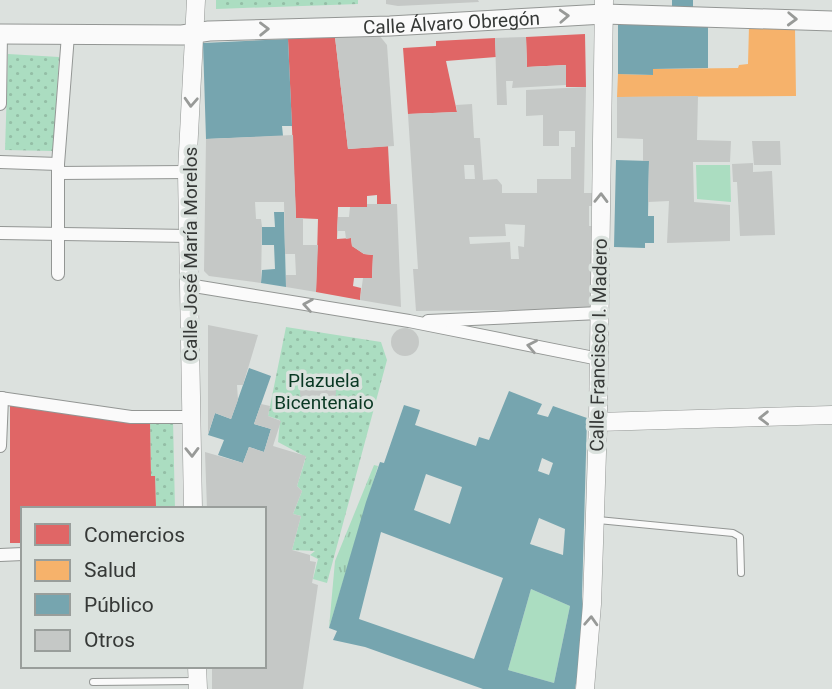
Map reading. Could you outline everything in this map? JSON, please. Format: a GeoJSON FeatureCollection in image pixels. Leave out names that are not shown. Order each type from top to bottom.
{"type":"FeatureCollection","features":[{"type":"Feature","properties":{"kind":"main road","name":"Calle José María Morelos"},"geometry":{"type":"LineString","coordinates":[[193,507],[187,172],[196,0]]}},
{"type":"Feature","properties":{"kind":"main road","name":"Calle Álvaro Obregón"},"geometry":{"type":"LineString","coordinates":[[1,34],[196,34],[209,31],[390,26],[604,7],[832,21]]}},
{"type":"Feature","properties":{"kind":"main road","name":"Calle Francisco I. Madero"},"geometry":{"type":"LineString","coordinates":[[585,689],[592,604],[598,422],[604,7]]}},
{"type":"Feature","properties":{"kind":"main road"},"geometry":{"type":"LineString","coordinates":[[598,422],[832,415]]}},
{"type":"Feature","properties":{"kind":"street"},"geometry":{"type":"LineString","coordinates":[[0,104],[1,34]]}},
{"type":"Feature","properties":{"kind":"street"},"geometry":{"type":"LineString","coordinates":[[58,274],[59,169],[68,35]]}},
{"type":"Feature","properties":{"kind":"street"},"geometry":{"type":"LineString","coordinates":[[0,162],[59,169],[187,172]]}},
{"type":"Feature","properties":{"kind":"street"},"geometry":{"type":"LineString","coordinates":[[0,233],[189,236]]}},
{"type":"Feature","properties":{"kind":"street"},"geometry":{"type":"LineString","coordinates":[[187,285],[409,321],[599,359]]}},
{"type":"Feature","properties":{"kind":"street"},"geometry":{"type":"LineString","coordinates":[[409,321],[599,313]]}},
{"type":"Feature","properties":{"kind":"street"},"geometry":{"type":"LineString","coordinates":[[0,446],[1,398],[131,418],[192,417]]}},
{"type":"Feature","properties":{"kind":"street"},"geometry":{"type":"LineString","coordinates":[[0,555],[21,554]]}},
{"type":"Feature","properties":{"kind":"lane"},"geometry":{"type":"LineString","coordinates":[[593,519],[733,533],[740,537],[742,543],[741,573]]}},
{"type":"Feature","properties":{"kind":"lane"},"geometry":{"type":"LineString","coordinates":[[93,682],[197,679]]}},
{"type":"Feature","properties":{"kind":"green space"},"geometry":{"type":"Polygon","coordinates":[[[216,0],[358,0],[358,4],[216,9],[216,0]]]}},
{"type":"Feature","properties":{"kind":"green space"},"geometry":{"type":"Polygon","coordinates":[[[8,54],[59,57],[53,151],[5,150],[8,54]]]}},
{"type":"Feature","properties":{"kind":"green space"},"geometry":{"type":"Polygon","coordinates":[[[696,165],[730,165],[731,202],[697,199],[696,165]]]}},
{"type":"Feature","properties":{"kind":"green space","name":"Plazuela Bicentenaio"},"geometry":{"type":"Polygon","coordinates":[[[286,327],[381,342],[387,360],[327,583],[313,579],[318,559],[310,555],[315,551],[292,550],[301,516],[293,514],[302,491],[297,486],[306,457],[278,442],[280,420],[268,416],[286,327]]]}},
{"type":"Feature","properties":{"kind":"green space"},"geometry":{"type":"Polygon","coordinates":[[[173,420],[175,507],[154,507],[155,477],[151,476],[150,421],[173,420]]]}},
{"type":"Feature","properties":{"kind":"green space"},"geometry":{"type":"Polygon","coordinates":[[[374,465],[378,466],[329,628],[335,561],[374,465]]]}},
{"type":"Feature","properties":{"kind":"green space"},"geometry":{"type":"Polygon","coordinates":[[[531,589],[570,606],[554,683],[508,670],[531,589]]]}},
{"type":"Feature","properties":{"kind":"building: Comercios"},"geometry":{"type":"Polygon","coordinates":[[[585,34],[586,87],[566,87],[566,65],[527,67],[526,37],[585,34]]]}},
{"type":"Feature","properties":{"kind":"building: Comercios"},"geometry":{"type":"Polygon","coordinates":[[[335,37],[348,149],[388,146],[391,204],[377,204],[377,195],[367,196],[367,207],[338,207],[337,239],[351,238],[352,246],[364,254],[373,255],[372,278],[354,278],[353,286],[361,288],[360,300],[316,292],[318,219],[296,218],[288,39],[335,37]]]}},
{"type":"Feature","properties":{"kind":"building: Comercios"},"geometry":{"type":"Polygon","coordinates":[[[495,38],[496,57],[446,61],[457,112],[408,114],[403,48],[436,46],[436,41],[495,38]]]}},
{"type":"Feature","properties":{"kind":"building: Comercios"},"geometry":{"type":"Polygon","coordinates":[[[10,402],[150,421],[151,476],[155,476],[156,506],[21,507],[21,543],[10,543],[10,402]]]}},
{"type":"Feature","properties":{"kind":"building: Salud"},"geometry":{"type":"Polygon","coordinates":[[[749,26],[795,28],[796,96],[617,97],[618,74],[653,75],[653,69],[738,68],[739,65],[748,64],[749,26]]]}},
{"type":"Feature","properties":{"kind":"building: Público"},"geometry":{"type":"Polygon","coordinates":[[[672,0],[693,0],[693,8],[672,8],[672,0]]]}},
{"type":"Feature","properties":{"kind":"building: Público"},"geometry":{"type":"Polygon","coordinates":[[[618,20],[708,22],[708,68],[653,69],[653,75],[618,74],[618,20]]]}},
{"type":"Feature","properties":{"kind":"building: Público"},"geometry":{"type":"Polygon","coordinates":[[[288,39],[292,126],[282,126],[283,136],[206,139],[203,43],[288,39]]]}},
{"type":"Feature","properties":{"kind":"building: Público"},"geometry":{"type":"Polygon","coordinates":[[[616,160],[649,161],[648,216],[654,216],[654,243],[645,243],[645,248],[614,247],[616,160]]]}},
{"type":"Feature","properties":{"kind":"building: Público"},"geometry":{"type":"Polygon","coordinates":[[[274,212],[284,212],[286,287],[261,283],[262,270],[275,269],[274,245],[262,245],[262,227],[275,227],[274,212]]]}},
{"type":"Feature","properties":{"kind":"building: Público"},"geometry":{"type":"Polygon","coordinates":[[[249,368],[271,376],[254,424],[271,429],[264,452],[249,447],[243,463],[218,455],[224,440],[208,435],[215,413],[231,419],[249,368]]]}},
{"type":"Feature","properties":{"kind":"building: Público"},"geometry":{"type":"Polygon","coordinates":[[[509,391],[542,404],[537,414],[548,417],[553,406],[587,418],[582,597],[585,631],[575,689],[483,689],[365,647],[333,640],[337,631],[329,628],[366,502],[380,462],[384,463],[404,405],[420,410],[415,425],[476,446],[479,437],[489,440],[509,391]],[[542,458],[538,471],[549,475],[553,463],[542,458]],[[426,474],[414,510],[450,524],[462,487],[426,474]],[[539,518],[530,544],[563,555],[565,529],[539,518]],[[381,532],[359,619],[474,659],[503,578],[381,532]],[[531,589],[508,670],[554,683],[570,606],[531,589]]]}},
{"type":"Feature","properties":{"kind":"building: Otros"},"geometry":{"type":"Polygon","coordinates":[[[386,0],[479,2],[398,6],[386,4],[386,0]]]}},
{"type":"Feature","properties":{"kind":"building: Otros"},"geometry":{"type":"Polygon","coordinates":[[[379,35],[387,45],[394,146],[348,149],[335,37],[379,35]]]}},
{"type":"Feature","properties":{"kind":"building: Otros"},"geometry":{"type":"Polygon","coordinates":[[[526,37],[527,67],[566,65],[566,85],[512,88],[513,81],[506,81],[507,105],[497,105],[495,38],[526,37]]]}},
{"type":"Feature","properties":{"kind":"building: Otros"},"geometry":{"type":"Polygon","coordinates":[[[586,87],[584,193],[593,193],[593,206],[589,206],[589,226],[592,226],[591,309],[416,311],[413,269],[418,269],[408,114],[457,112],[456,105],[472,104],[474,138],[480,138],[483,180],[497,179],[502,185],[502,193],[537,193],[537,179],[571,179],[571,147],[575,147],[575,131],[559,131],[559,146],[543,146],[543,115],[526,116],[526,90],[586,87]],[[464,165],[465,179],[475,179],[474,165],[464,165]],[[505,224],[506,236],[469,237],[470,244],[510,242],[511,259],[519,259],[518,246],[524,247],[525,225],[505,224]]]}},
{"type":"Feature","properties":{"kind":"building: Otros"},"geometry":{"type":"Polygon","coordinates":[[[698,96],[697,140],[731,141],[730,162],[693,162],[694,202],[730,205],[730,241],[667,243],[669,201],[648,202],[649,161],[643,161],[643,139],[617,138],[617,97],[698,96]]]}},
{"type":"Feature","properties":{"kind":"building: Otros"},"geometry":{"type":"Polygon","coordinates":[[[293,135],[296,218],[303,218],[303,245],[318,245],[316,292],[286,287],[286,275],[296,275],[295,254],[285,254],[284,202],[255,202],[256,219],[261,219],[262,227],[261,283],[209,276],[204,271],[206,139],[293,135]]]}},
{"type":"Feature","properties":{"kind":"building: Otros"},"geometry":{"type":"Polygon","coordinates":[[[752,141],[780,141],[781,165],[754,165],[752,141]]]}},
{"type":"Feature","properties":{"kind":"building: Otros"},"geometry":{"type":"Polygon","coordinates":[[[753,163],[753,172],[772,171],[775,235],[740,236],[737,182],[733,182],[732,164],[753,163]]]}},
{"type":"Feature","properties":{"kind":"building: Otros"},"geometry":{"type":"Polygon","coordinates":[[[367,204],[397,204],[401,307],[360,300],[363,278],[372,278],[373,255],[364,254],[352,246],[351,238],[346,239],[345,231],[337,231],[338,217],[349,217],[350,207],[367,207],[367,204]]]}},
{"type":"Feature","properties":{"kind":"building: Otros"},"geometry":{"type":"Polygon","coordinates":[[[208,325],[258,335],[243,385],[237,385],[238,400],[231,419],[215,413],[208,434],[208,325]]]}},
{"type":"Feature","properties":{"kind":"building: Otros"},"geometry":{"type":"Polygon","coordinates":[[[405,328],[415,332],[419,342],[415,352],[405,356],[395,352],[391,342],[395,332],[405,328]]]}},
{"type":"Feature","properties":{"kind":"building: Otros"},"geometry":{"type":"Polygon","coordinates":[[[318,374],[330,380],[336,392],[330,404],[318,410],[306,404],[300,392],[306,380],[318,374]]]}},
{"type":"Feature","properties":{"kind":"building: Otros"},"geometry":{"type":"Polygon","coordinates":[[[261,404],[270,406],[268,416],[281,421],[273,446],[306,456],[297,486],[302,491],[293,514],[301,516],[292,550],[310,555],[310,561],[316,562],[312,583],[318,585],[303,689],[212,689],[212,668],[266,668],[266,507],[207,507],[205,452],[243,463],[249,447],[264,452],[271,429],[254,424],[261,404]]]}}]}
